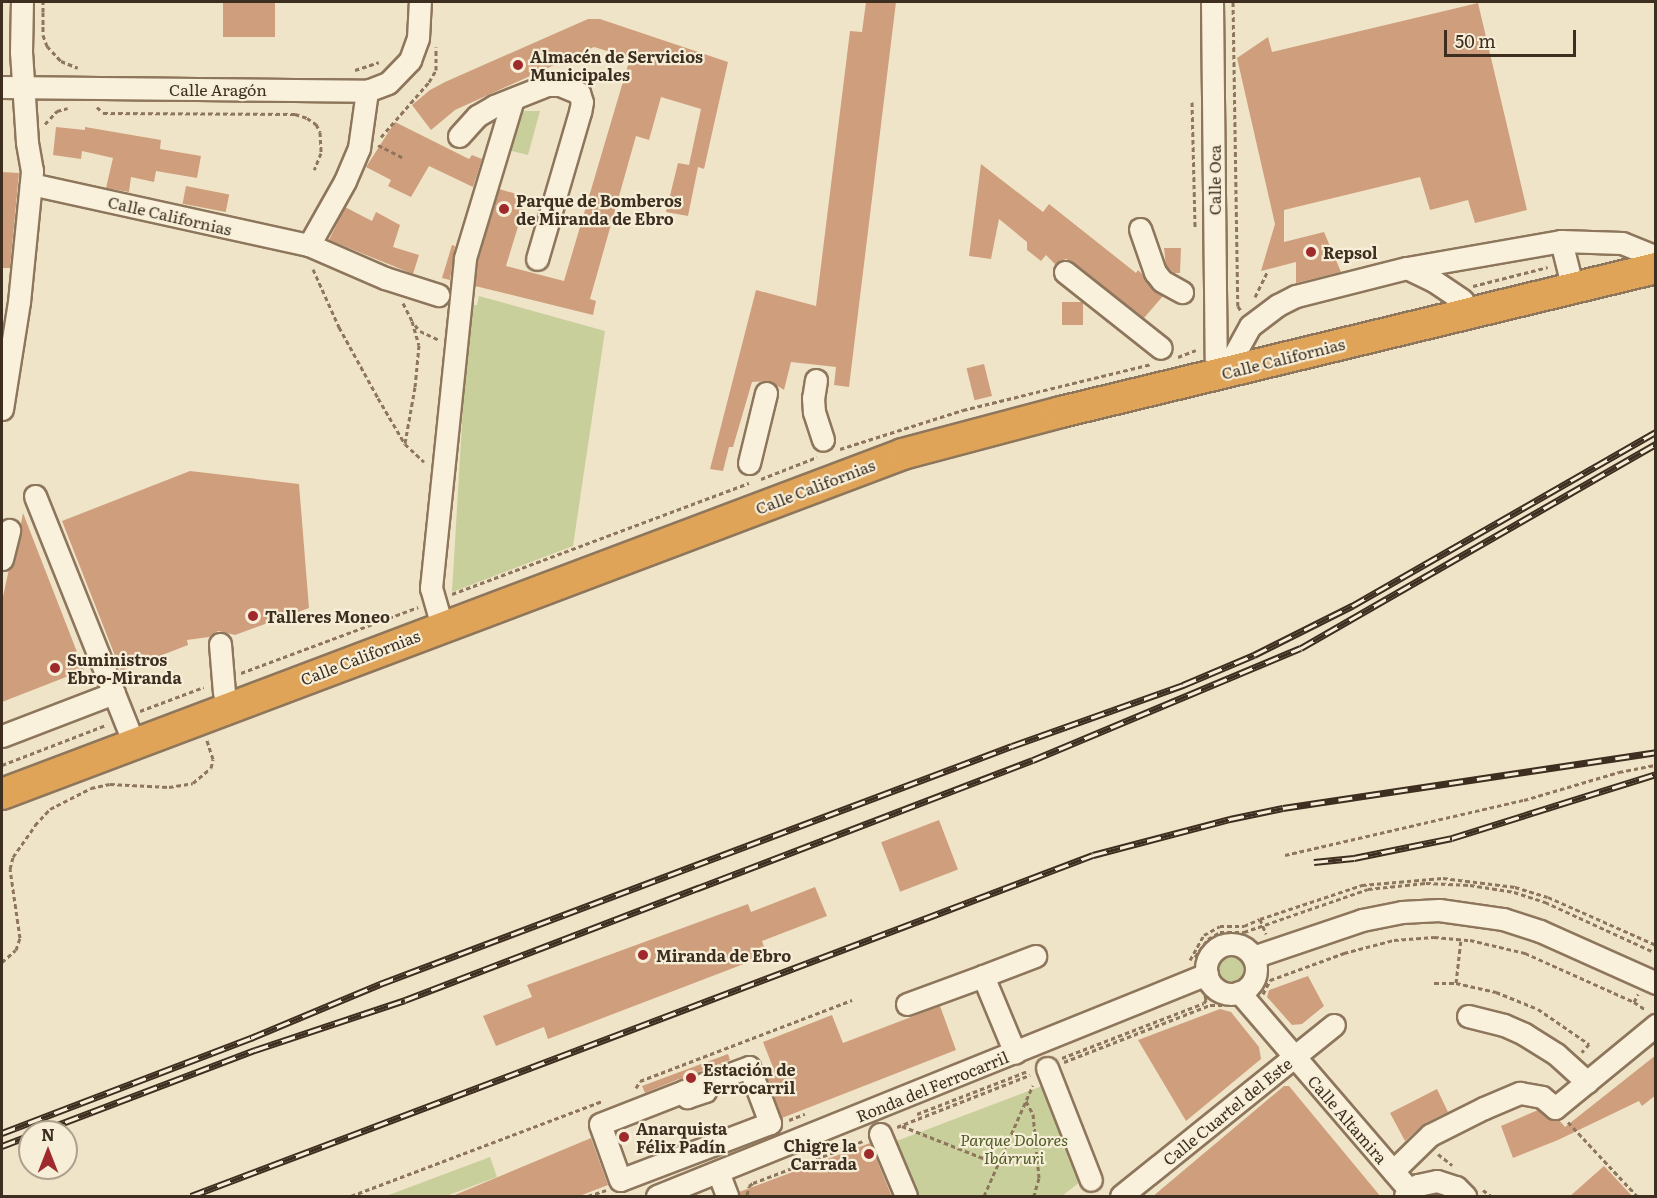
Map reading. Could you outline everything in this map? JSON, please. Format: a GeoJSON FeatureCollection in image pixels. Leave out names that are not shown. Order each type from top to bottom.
{"type":"FeatureCollection","features":[{"type":"Feature","properties":{"kind":"highway","name":"Calle Californias"},"geometry":{"type":"LineString","coordinates":[[2,794],[197,718],[437,613],[898,440],[1215,356],[1569,274],[1654,259]]}},
{"type":"Feature","properties":{"kind":"highway","name":"Calle Californias"},"geometry":{"type":"LineString","coordinates":[[2,778],[126,723],[224,686],[911,451],[1654,259]]}},
{"type":"Feature","properties":{"kind":"street"},"geometry":{"type":"LineString","coordinates":[[2,409],[19,302],[32,171],[27,142],[22,2]]}},
{"type":"Feature","properties":{"kind":"street","name":"Calle Aragón"},"geometry":{"type":"LineString","coordinates":[[2,87],[24,88],[93,100],[368,91],[378,88],[400,73],[416,48],[420,2]]}},
{"type":"Feature","properties":{"kind":"street","name":"Calle Oca"},"geometry":{"type":"LineString","coordinates":[[1212,2],[1215,356]]}},
{"type":"Feature","properties":{"kind":"street"},"geometry":{"type":"LineString","coordinates":[[459,136],[477,116],[547,85],[560,85],[579,93],[582,102],[537,259]]}},
{"type":"Feature","properties":{"kind":"street"},"geometry":{"type":"LineString","coordinates":[[311,245],[345,181],[358,148],[368,91]]}},
{"type":"Feature","properties":{"kind":"street"},"geometry":{"type":"LineString","coordinates":[[437,613],[431,588],[454,343],[461,292],[468,247],[513,99]]}},
{"type":"Feature","properties":{"kind":"street","name":"Calle Californias"},"geometry":{"type":"LineString","coordinates":[[31,184],[292,243],[311,245],[385,278],[438,295]]}},
{"type":"Feature","properties":{"kind":"street"},"geometry":{"type":"LineString","coordinates":[[1140,229],[1155,272],[1162,281],[1182,292]]}},
{"type":"Feature","properties":{"kind":"street"},"geometry":{"type":"LineString","coordinates":[[1215,356],[1250,326],[1287,301],[1407,268],[1561,241],[1622,243],[1654,259]]}},
{"type":"Feature","properties":{"kind":"street"},"geometry":{"type":"LineString","coordinates":[[1561,241],[1569,274]]}},
{"type":"Feature","properties":{"kind":"street"},"geometry":{"type":"LineString","coordinates":[[1407,268],[1440,285],[1462,300]]}},
{"type":"Feature","properties":{"kind":"street"},"geometry":{"type":"LineString","coordinates":[[1065,272],[1165,356]]}},
{"type":"Feature","properties":{"kind":"street"},"geometry":{"type":"LineString","coordinates":[[816,380],[813,398],[814,412],[826,449]]}},
{"type":"Feature","properties":{"kind":"street"},"geometry":{"type":"LineString","coordinates":[[749,463],[766,393]]}},
{"type":"Feature","properties":{"kind":"street"},"geometry":{"type":"LineString","coordinates":[[35,496],[126,723]]}},
{"type":"Feature","properties":{"kind":"street"},"geometry":{"type":"LineString","coordinates":[[2,559],[9,530]]}},
{"type":"Feature","properties":{"kind":"street"},"geometry":{"type":"LineString","coordinates":[[220,644],[224,686]]}},
{"type":"Feature","properties":{"kind":"street"},"geometry":{"type":"LineString","coordinates":[[2,736],[114,693]]}},
{"type":"Feature","properties":{"kind":"street"},"geometry":{"type":"LineString","coordinates":[[1262,953],[1256,963],[1255,977],[1241,1002],[1229,993],[1218,990],[1207,974],[1209,958],[1223,945],[1240,945],[1262,953],[1362,920],[1402,912],[1439,910],[1503,919],[1540,931],[1651,980]]}},
{"type":"Feature","properties":{"kind":"street"},"geometry":{"type":"LineString","coordinates":[[907,1004],[1035,956]]}},
{"type":"Feature","properties":{"kind":"street","name":"Ronda del Ferrocarril"},"geometry":{"type":"LineString","coordinates":[[657,1197],[1207,974]]}},
{"type":"Feature","properties":{"kind":"street"},"geometry":{"type":"LineString","coordinates":[[983,976],[1015,1053]]}},
{"type":"Feature","properties":{"kind":"street","name":"Calle Altamira"},"geometry":{"type":"LineString","coordinates":[[1241,1002],[1293,1057],[1393,1171],[1407,1194]]}},
{"type":"Feature","properties":{"kind":"street"},"geometry":{"type":"LineString","coordinates":[[1468,1016],[1504,1025],[1524,1034],[1556,1054],[1587,1082]]}},
{"type":"Feature","properties":{"kind":"street","name":"Calle Cuartel del Este"},"geometry":{"type":"LineString","coordinates":[[1121,1197],[1334,1025]]}},
{"type":"Feature","properties":{"kind":"street"},"geometry":{"type":"LineString","coordinates":[[1393,1171],[1430,1135],[1520,1093],[1542,1097],[1555,1108],[1656,1025]]}},
{"type":"Feature","properties":{"kind":"street"},"geometry":{"type":"LineString","coordinates":[[749,1067],[770,1123],[620,1180],[596,1114],[684,1091],[687,1097],[705,1091],[703,1084],[749,1067]]}},
{"type":"Feature","properties":{"kind":"street"},"geometry":{"type":"LineString","coordinates":[[1047,1068],[1092,1180]]}},
{"type":"Feature","properties":{"kind":"street"},"geometry":{"type":"LineString","coordinates":[[880,1134],[906,1197]]}},
{"type":"Feature","properties":{"kind":"street"},"geometry":{"type":"LineString","coordinates":[[718,1172],[727,1197]]}},
{"type":"Feature","properties":{"kind":"street"},"geometry":{"type":"LineString","coordinates":[[1407,1194],[1418,1185],[1437,1181],[1456,1187],[1465,1197]]}},
{"type":"Feature","properties":{"kind":"path"},"geometry":{"type":"LineString","coordinates":[[1233,2],[1238,306],[1242,313],[1248,311]]}},
{"type":"Feature","properties":{"kind":"path"},"geometry":{"type":"LineString","coordinates":[[43,12],[43,35],[47,46],[61,61],[81,68]]}},
{"type":"Feature","properties":{"kind":"path"},"geometry":{"type":"LineString","coordinates":[[404,158],[376,144],[392,121],[423,90],[436,70],[436,38]]}},
{"type":"Feature","properties":{"kind":"path"},"geometry":{"type":"LineString","coordinates":[[346,70],[362,70],[386,57]]}},
{"type":"Feature","properties":{"kind":"path"},"geometry":{"type":"LineString","coordinates":[[93,100],[103,113],[295,114],[316,124],[320,132],[321,153],[314,170]]}},
{"type":"Feature","properties":{"kind":"path"},"geometry":{"type":"LineString","coordinates":[[27,142],[43,142],[45,124],[49,118],[70,107]]}},
{"type":"Feature","properties":{"kind":"path"},"geometry":{"type":"LineString","coordinates":[[311,245],[312,265],[325,296],[405,444],[442,481]]}},
{"type":"Feature","properties":{"kind":"path"},"geometry":{"type":"LineString","coordinates":[[1252,302],[1267,272]]}},
{"type":"Feature","properties":{"kind":"path"},"geometry":{"type":"LineString","coordinates":[[385,278],[401,298],[412,321],[419,345],[405,444]]}},
{"type":"Feature","properties":{"kind":"path"},"geometry":{"type":"LineString","coordinates":[[412,321],[420,331],[432,338],[454,343]]}},
{"type":"Feature","properties":{"kind":"path"},"geometry":{"type":"LineString","coordinates":[[2,765],[437,613],[826,449],[1165,356],[1215,356]]}},
{"type":"Feature","properties":{"kind":"path"},"geometry":{"type":"LineString","coordinates":[[2,962],[16,950],[20,938],[12,863],[20,844],[35,825],[50,809],[91,788],[110,784],[169,787],[193,783],[211,768],[213,759],[197,718]]}},
{"type":"Feature","properties":{"kind":"path"},"geometry":{"type":"LineString","coordinates":[[1285,855],[1524,800],[1619,771],[1656,765]]}},
{"type":"Feature","properties":{"kind":"path"},"geometry":{"type":"LineString","coordinates":[[1183,963],[1191,959],[1198,941],[1213,929],[1230,925],[1244,926],[1260,919],[1262,953],[1281,975]]}},
{"type":"Feature","properties":{"kind":"path"},"geometry":{"type":"LineString","coordinates":[[1203,1008],[1217,1003],[1261,999],[1270,980],[1281,975],[1377,943],[1409,937],[1461,939],[1525,953],[1634,1002],[1651,980]]}},
{"type":"Feature","properties":{"kind":"path"},"geometry":{"type":"LineString","coordinates":[[1456,983],[1461,939]]}},
{"type":"Feature","properties":{"kind":"path"},"geometry":{"type":"LineString","coordinates":[[636,1088],[640,1081],[852,1000]]}},
{"type":"Feature","properties":{"kind":"path"},"geometry":{"type":"LineString","coordinates":[[984,1197],[1031,1089]]}},
{"type":"Feature","properties":{"kind":"path"},"geometry":{"type":"LineString","coordinates":[[1026,1101],[1033,1114],[1039,1178],[1034,1197]]}},
{"type":"Feature","properties":{"kind":"path"},"geometry":{"type":"LineString","coordinates":[[1555,1108],[1637,1197]]}},
{"type":"Feature","properties":{"kind":"path"},"geometry":{"type":"LineString","coordinates":[[351,1197],[596,1114]]}},
{"type":"Feature","properties":{"kind":"path"},"geometry":{"type":"LineString","coordinates":[[901,1126],[999,1164]]}},
{"type":"Feature","properties":{"kind":"path"},"geometry":{"type":"LineString","coordinates":[[747,1197],[749,1186],[753,1183],[880,1134]]}},
{"type":"Feature","properties":{"kind":"green space"},"geometry":{"type":"Polygon","coordinates":[[[524,111],[540,111],[528,155],[508,150],[518,117],[524,111]]]}},
{"type":"Feature","properties":{"kind":"green space"},"geometry":{"type":"Polygon","coordinates":[[[479,296],[605,331],[573,546],[452,592],[469,306],[477,305],[479,296]]]}},
{"type":"Feature","properties":{"kind":"green space"},"geometry":{"type":"Polygon","coordinates":[[[1232,956],[1241,960],[1245,969],[1241,978],[1232,982],[1223,978],[1219,969],[1223,960],[1232,956]]]}},
{"type":"Feature","properties":{"kind":"green space","name":"Parque Dolores Ibárruri"},"geometry":{"type":"Polygon","coordinates":[[[1042,1086],[1080,1182],[1062,1196],[917,1196],[894,1142],[1042,1086]]]}},
{"type":"Feature","properties":{"kind":"green space"},"geometry":{"type":"Polygon","coordinates":[[[490,1157],[497,1177],[446,1196],[386,1196],[490,1157]]]}},
{"type":"Feature","properties":{"kind":"building"},"geometry":{"type":"Polygon","coordinates":[[[223,2],[275,2],[275,37],[223,37],[223,2]]]}},
{"type":"Feature","properties":{"kind":"building"},"geometry":{"type":"Polygon","coordinates":[[[866,2],[896,2],[849,387],[834,385],[836,367],[791,362],[784,390],[770,381],[752,382],[733,447],[729,447],[723,471],[710,469],[756,290],[816,306],[850,31],[862,32],[866,2]]]}},
{"type":"Feature","properties":{"kind":"building"},"geometry":{"type":"Polygon","coordinates":[[[1478,3],[1527,210],[1475,223],[1468,200],[1430,210],[1420,177],[1284,210],[1284,242],[1324,232],[1341,272],[1296,283],[1296,262],[1261,271],[1275,224],[1237,58],[1268,37],[1272,52],[1478,3]]]}},
{"type":"Feature","properties":{"kind":"building"},"geometry":{"type":"Polygon","coordinates":[[[588,19],[600,19],[728,62],[704,169],[698,167],[688,216],[666,212],[678,163],[689,165],[701,109],[661,97],[649,140],[636,136],[590,299],[596,301],[593,315],[475,286],[478,261],[499,189],[527,197],[506,266],[564,281],[630,58],[594,47],[455,110],[431,130],[412,105],[430,90],[445,82],[588,19]]]}},
{"type":"Feature","properties":{"kind":"building"},"geometry":{"type":"Polygon","coordinates":[[[395,122],[469,159],[472,155],[482,159],[473,187],[429,166],[411,197],[388,186],[391,180],[366,167],[395,122]]]}},
{"type":"Feature","properties":{"kind":"building"},"geometry":{"type":"Polygon","coordinates":[[[56,127],[85,130],[85,127],[161,140],[160,149],[201,156],[197,178],[156,171],[154,182],[131,177],[129,192],[106,188],[113,158],[82,151],[81,159],[53,155],[56,127]]]}},
{"type":"Feature","properties":{"kind":"building"},"geometry":{"type":"Polygon","coordinates":[[[981,164],[1043,212],[1049,204],[1136,273],[1138,270],[1152,289],[1163,296],[1144,318],[1072,262],[1066,259],[1055,264],[1046,255],[1041,261],[1027,250],[1027,242],[999,219],[991,259],[969,256],[981,164]]]}},
{"type":"Feature","properties":{"kind":"building"},"geometry":{"type":"Polygon","coordinates":[[[2,172],[19,173],[10,268],[2,268],[2,172]]]}},
{"type":"Feature","properties":{"kind":"building"},"geometry":{"type":"Polygon","coordinates":[[[186,186],[229,194],[226,212],[183,204],[186,186]]]}},
{"type":"Feature","properties":{"kind":"building"},"geometry":{"type":"Polygon","coordinates":[[[345,207],[372,221],[376,212],[400,225],[393,247],[419,255],[413,274],[329,240],[345,207]]]}},
{"type":"Feature","properties":{"kind":"building"},"geometry":{"type":"Polygon","coordinates":[[[452,245],[455,246],[450,280],[442,278],[452,245]]]}},
{"type":"Feature","properties":{"kind":"building"},"geometry":{"type":"Polygon","coordinates":[[[1164,248],[1181,248],[1180,273],[1174,273],[1166,266],[1164,248]]]}},
{"type":"Feature","properties":{"kind":"building"},"geometry":{"type":"Polygon","coordinates":[[[1062,302],[1083,302],[1083,325],[1062,325],[1062,302]]]}},
{"type":"Feature","properties":{"kind":"building"},"geometry":{"type":"Polygon","coordinates":[[[984,364],[992,396],[975,400],[967,368],[984,364]]]}},
{"type":"Feature","properties":{"kind":"building"},"geometry":{"type":"Polygon","coordinates":[[[190,471],[299,484],[309,608],[235,635],[218,631],[209,637],[187,640],[188,645],[121,671],[62,521],[190,471]]]}},
{"type":"Feature","properties":{"kind":"building"},"geometry":{"type":"Polygon","coordinates":[[[23,513],[84,670],[2,702],[2,601],[9,569],[14,562],[23,513]]]}},
{"type":"Feature","properties":{"kind":"building"},"geometry":{"type":"Polygon","coordinates":[[[939,820],[958,869],[900,892],[881,842],[939,820]]]}},
{"type":"Feature","properties":{"kind":"building"},"geometry":{"type":"Polygon","coordinates":[[[815,887],[827,916],[762,941],[767,955],[548,1039],[544,1027],[496,1046],[483,1016],[532,997],[527,985],[748,904],[751,912],[815,887]]]}},
{"type":"Feature","properties":{"kind":"building"},"geometry":{"type":"Polygon","coordinates":[[[1308,976],[1324,1006],[1302,1024],[1292,1025],[1267,997],[1269,990],[1308,976]]]}},
{"type":"Feature","properties":{"kind":"building"},"geometry":{"type":"Polygon","coordinates":[[[940,1006],[956,1050],[782,1118],[765,1073],[774,1070],[763,1042],[832,1015],[843,1043],[940,1006]]]}},
{"type":"Feature","properties":{"kind":"building"},"geometry":{"type":"Polygon","coordinates":[[[1220,1009],[1231,1012],[1259,1047],[1261,1059],[1186,1121],[1138,1040],[1220,1009]]]}},
{"type":"Feature","properties":{"kind":"building"},"geometry":{"type":"Polygon","coordinates":[[[728,1054],[730,1060],[699,1072],[691,1080],[679,1079],[645,1093],[642,1086],[728,1054]]]}},
{"type":"Feature","properties":{"kind":"building"},"geometry":{"type":"Polygon","coordinates":[[[1656,1055],[1656,1095],[1642,1106],[1639,1101],[1558,1140],[1513,1158],[1501,1126],[1538,1110],[1551,1120],[1559,1120],[1565,1127],[1656,1055]]]}},
{"type":"Feature","properties":{"kind":"building"},"geometry":{"type":"Polygon","coordinates":[[[1284,1086],[1289,1086],[1381,1197],[1152,1197],[1284,1086]]]}},
{"type":"Feature","properties":{"kind":"building"},"geometry":{"type":"Polygon","coordinates":[[[1437,1089],[1448,1112],[1424,1124],[1405,1141],[1390,1113],[1437,1089]]]}},
{"type":"Feature","properties":{"kind":"building"},"geometry":{"type":"Polygon","coordinates":[[[591,1138],[608,1185],[577,1197],[450,1197],[591,1138]]]}},
{"type":"Feature","properties":{"kind":"building"},"geometry":{"type":"Polygon","coordinates":[[[870,1143],[892,1197],[740,1197],[739,1192],[870,1143]]]}},
{"type":"Feature","properties":{"kind":"building"},"geometry":{"type":"Polygon","coordinates":[[[1604,1166],[1633,1197],[1569,1197],[1604,1166]]]}},
{"type":"Feature","properties":{"kind":"railway"},"geometry":{"type":"LineString","coordinates":[[2,1133],[251,1038],[380,984],[1012,746],[1183,685],[1254,655],[1352,606],[1656,432]]}},
{"type":"Feature","properties":{"kind":"railway"},"geometry":{"type":"LineString","coordinates":[[71,1120],[255,1050],[405,1000],[1033,760],[1301,648],[1656,444]]}},
{"type":"Feature","properties":{"kind":"railway"},"geometry":{"type":"LineString","coordinates":[[191,1196],[1093,855],[1230,819],[1283,808],[1656,752]]}},
{"type":"Feature","properties":{"kind":"railway"},"geometry":{"type":"LineString","coordinates":[[1314,862],[1354,858],[1452,838],[1656,774]]}},
{"type":"Feature","properties":{"kind":"railway"},"geometry":{"type":"LineString","coordinates":[[2,1146],[18,1140]]}},
{"type":"Feature","properties":{"kind":"place","name":"Almacén de Servicios Municipales"},"geometry":{"type":"Point","coordinates":[518,65]}},
{"type":"Feature","properties":{"kind":"place","name":"Parque de Bomberos de Miranda de Ebro"},"geometry":{"type":"Point","coordinates":[504,209]}},
{"type":"Feature","properties":{"kind":"place","name":"Repsol"},"geometry":{"type":"Point","coordinates":[1311,252]}},
{"type":"Feature","properties":{"kind":"place","name":"Talleres Moneo"},"geometry":{"type":"Point","coordinates":[253,616]}},
{"type":"Feature","properties":{"kind":"place","name":"Suministros Ebro-Miranda"},"geometry":{"type":"Point","coordinates":[55,668]}},
{"type":"Feature","properties":{"kind":"place","name":"Miranda de Ebro"},"geometry":{"type":"Point","coordinates":[643,955]}},
{"type":"Feature","properties":{"kind":"place","name":"Estación de Ferrocarril"},"geometry":{"type":"Point","coordinates":[691,1078]}},
{"type":"Feature","properties":{"kind":"place","name":"Anarquista Félix Padín"},"geometry":{"type":"Point","coordinates":[624,1137]}},
{"type":"Feature","properties":{"kind":"place","name":"Chigre la Carrada"},"geometry":{"type":"Point","coordinates":[869,1154]}}]}
